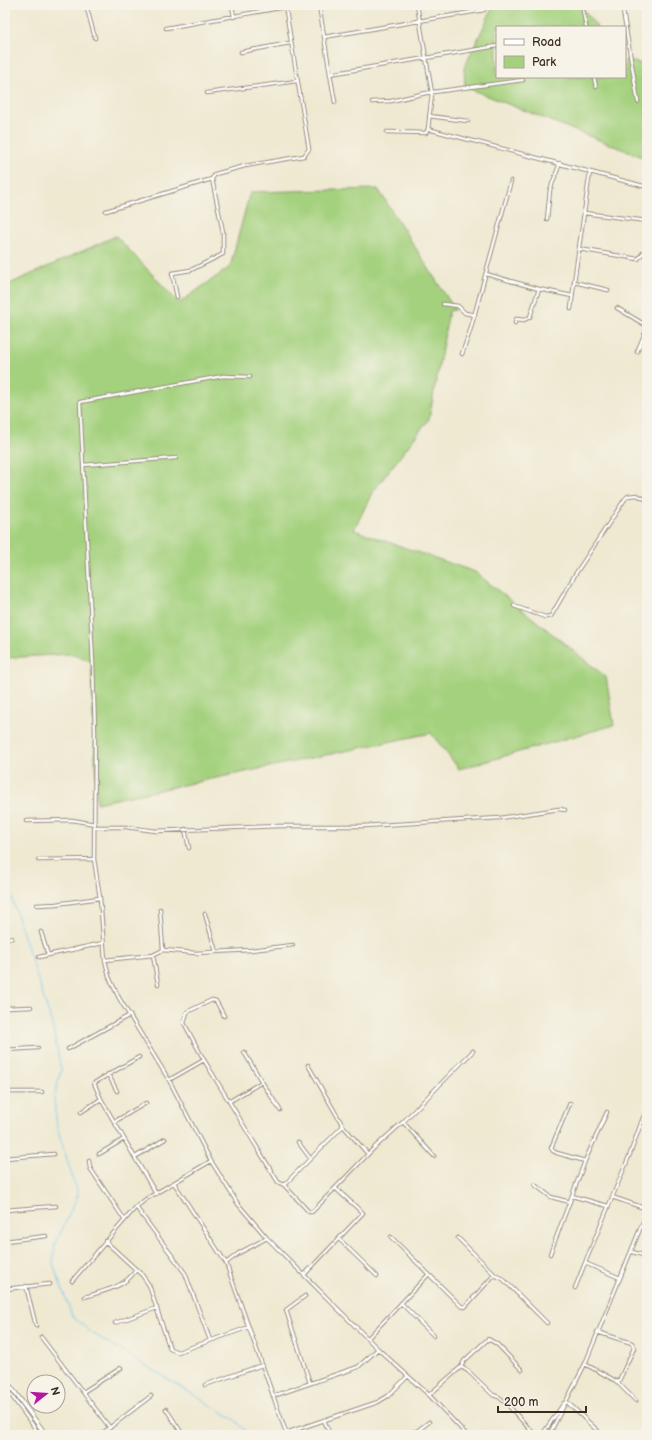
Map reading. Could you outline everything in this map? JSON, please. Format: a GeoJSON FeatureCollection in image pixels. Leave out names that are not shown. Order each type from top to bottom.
{"type":"FeatureCollection","features":[{"type":"Feature","properties":{"kind":"main road"},"geometry":{"type":"LineString","coordinates":[[5,1379],[46,1435]]}},
{"type":"Feature","properties":{"kind":"street"},"geometry":{"type":"LineString","coordinates":[[86,5],[95,38]]}},
{"type":"Feature","properties":{"kind":"street"},"geometry":{"type":"LineString","coordinates":[[232,5],[234,17]]}},
{"type":"Feature","properties":{"kind":"street"},"geometry":{"type":"LineString","coordinates":[[319,5],[336,102]]}},
{"type":"Feature","properties":{"kind":"street"},"geometry":{"type":"LineString","coordinates":[[387,132],[426,133],[428,129],[432,93],[417,5]]}},
{"type":"Feature","properties":{"kind":"street"},"geometry":{"type":"LineString","coordinates":[[582,5],[586,26]]}},
{"type":"Feature","properties":{"kind":"street"},"geometry":{"type":"LineString","coordinates":[[622,5],[625,26]]}},
{"type":"Feature","properties":{"kind":"street"},"geometry":{"type":"LineString","coordinates":[[106,210],[212,179],[215,174],[245,166],[304,156],[307,154],[309,149],[296,81],[285,6],[234,17],[166,28]]}},
{"type":"Feature","properties":{"kind":"street"},"geometry":{"type":"LineString","coordinates":[[324,37],[484,10]]}},
{"type":"Feature","properties":{"kind":"street"},"geometry":{"type":"LineString","coordinates":[[626,29],[638,102]]}},
{"type":"Feature","properties":{"kind":"street"},"geometry":{"type":"LineString","coordinates":[[240,52],[290,43]]}},
{"type":"Feature","properties":{"kind":"street"},"geometry":{"type":"LineString","coordinates":[[330,74],[496,46]]}},
{"type":"Feature","properties":{"kind":"street"},"geometry":{"type":"LineString","coordinates":[[594,78],[596,87]]}},
{"type":"Feature","properties":{"kind":"street"},"geometry":{"type":"LineString","coordinates":[[372,102],[391,101],[432,93],[523,80]]}},
{"type":"Feature","properties":{"kind":"street"},"geometry":{"type":"LineString","coordinates":[[207,93],[296,81]]}},
{"type":"Feature","properties":{"kind":"street"},"geometry":{"type":"LineString","coordinates":[[429,116],[468,121]]}},
{"type":"Feature","properties":{"kind":"street"},"geometry":{"type":"LineString","coordinates":[[428,129],[647,187]]}},
{"type":"Feature","properties":{"kind":"street"},"geometry":{"type":"LineString","coordinates":[[547,219],[550,190],[560,163]]}},
{"type":"Feature","properties":{"kind":"street"},"geometry":{"type":"LineString","coordinates":[[571,309],[590,172]]}},
{"type":"Feature","properties":{"kind":"street"},"geometry":{"type":"LineString","coordinates":[[177,297],[172,274],[191,270],[223,254],[223,232],[212,179]]}},
{"type":"Feature","properties":{"kind":"street"},"geometry":{"type":"LineString","coordinates":[[462,354],[475,315],[511,181]]}},
{"type":"Feature","properties":{"kind":"street"},"geometry":{"type":"LineString","coordinates":[[584,213],[647,221]]}},
{"type":"Feature","properties":{"kind":"street"},"geometry":{"type":"LineString","coordinates":[[579,249],[638,258],[647,248]]}},
{"type":"Feature","properties":{"kind":"street"},"geometry":{"type":"LineString","coordinates":[[486,274],[539,289],[572,296]]}},
{"type":"Feature","properties":{"kind":"street"},"geometry":{"type":"LineString","coordinates":[[574,282],[608,290]]}},
{"type":"Feature","properties":{"kind":"street"},"geometry":{"type":"LineString","coordinates":[[515,323],[516,319],[524,320],[530,316],[539,289]]}},
{"type":"Feature","properties":{"kind":"street"},"geometry":{"type":"LineString","coordinates":[[444,304],[458,306],[465,313],[475,315]]}},
{"type":"Feature","properties":{"kind":"street"},"geometry":{"type":"LineString","coordinates":[[617,308],[647,327],[637,352]]}},
{"type":"Feature","properties":{"kind":"street"},"geometry":{"type":"LineString","coordinates":[[250,377],[222,376],[80,402],[93,664],[94,859],[100,898],[105,960],[109,977],[169,1080],[211,1161],[238,1204],[267,1238],[378,1348],[429,1395],[467,1435]]}},
{"type":"Feature","properties":{"kind":"street"},"geometry":{"type":"LineString","coordinates":[[83,465],[176,458]]}},
{"type":"Feature","properties":{"kind":"street"},"geometry":{"type":"LineString","coordinates":[[514,606],[545,617],[551,616],[596,542],[625,499],[628,496],[637,495],[647,500]]}},
{"type":"Feature","properties":{"kind":"street"},"geometry":{"type":"LineString","coordinates":[[26,821],[72,820],[95,825],[156,831],[186,829],[370,826],[500,818],[559,808],[565,810]]}},
{"type":"Feature","properties":{"kind":"street"},"geometry":{"type":"LineString","coordinates":[[186,829],[189,848]]}},
{"type":"Feature","properties":{"kind":"street"},"geometry":{"type":"LineString","coordinates":[[38,860],[94,859]]}},
{"type":"Feature","properties":{"kind":"street"},"geometry":{"type":"LineString","coordinates":[[37,905],[100,898]]}},
{"type":"Feature","properties":{"kind":"street"},"geometry":{"type":"LineString","coordinates":[[160,909],[163,950]]}},
{"type":"Feature","properties":{"kind":"street"},"geometry":{"type":"LineString","coordinates":[[205,914],[216,952]]}},
{"type":"Feature","properties":{"kind":"street"},"geometry":{"type":"LineString","coordinates":[[41,932],[48,955]]}},
{"type":"Feature","properties":{"kind":"street"},"geometry":{"type":"LineString","coordinates":[[5,938],[12,938]]}},
{"type":"Feature","properties":{"kind":"street"},"geometry":{"type":"LineString","coordinates":[[39,957],[103,942]]}},
{"type":"Feature","properties":{"kind":"street"},"geometry":{"type":"LineString","coordinates":[[105,960],[153,954],[163,950],[196,954],[294,945]]}},
{"type":"Feature","properties":{"kind":"street"},"geometry":{"type":"LineString","coordinates":[[153,954],[158,984]]}},
{"type":"Feature","properties":{"kind":"street"},"geometry":{"type":"LineString","coordinates":[[224,1016],[214,1000],[187,1012],[184,1023],[204,1060],[278,1182],[284,1185],[310,1212],[368,1154],[403,1122],[473,1051]]}},
{"type":"Feature","properties":{"kind":"street"},"geometry":{"type":"LineString","coordinates":[[5,1008],[31,1007]]}},
{"type":"Feature","properties":{"kind":"street"},"geometry":{"type":"LineString","coordinates":[[68,1049],[130,1015]]}},
{"type":"Feature","properties":{"kind":"street"},"geometry":{"type":"LineString","coordinates":[[5,1050],[38,1048]]}},
{"type":"Feature","properties":{"kind":"street"},"geometry":{"type":"LineString","coordinates":[[244,1052],[280,1110]]}},
{"type":"Feature","properties":{"kind":"street"},"geometry":{"type":"LineString","coordinates":[[138,1057],[94,1083],[101,1099],[156,1194]]}},
{"type":"Feature","properties":{"kind":"street"},"geometry":{"type":"LineString","coordinates":[[169,1080],[204,1060]]}},
{"type":"Feature","properties":{"kind":"street"},"geometry":{"type":"LineString","coordinates":[[308,1065],[343,1126],[368,1154]]}},
{"type":"Feature","properties":{"kind":"street"},"geometry":{"type":"LineString","coordinates":[[108,1074],[116,1091]]}},
{"type":"Feature","properties":{"kind":"street"},"geometry":{"type":"LineString","coordinates":[[230,1101],[262,1082]]}},
{"type":"Feature","properties":{"kind":"street"},"geometry":{"type":"LineString","coordinates":[[5,1092],[42,1092]]}},
{"type":"Feature","properties":{"kind":"street"},"geometry":{"type":"LineString","coordinates":[[81,1112],[101,1099]]}},
{"type":"Feature","properties":{"kind":"street"},"geometry":{"type":"LineString","coordinates":[[570,1103],[551,1148],[557,1153],[585,1161]]}},
{"type":"Feature","properties":{"kind":"street"},"geometry":{"type":"LineString","coordinates":[[114,1122],[146,1104]]}},
{"type":"Feature","properties":{"kind":"street"},"geometry":{"type":"LineString","coordinates":[[550,1254],[585,1161],[607,1112]]}},
{"type":"Feature","properties":{"kind":"street"},"geometry":{"type":"LineString","coordinates":[[575,1288],[645,1112]]}},
{"type":"Feature","properties":{"kind":"street"},"geometry":{"type":"LineString","coordinates":[[403,1122],[434,1156]]}},
{"type":"Feature","properties":{"kind":"street"},"geometry":{"type":"LineString","coordinates":[[284,1185],[343,1126]]}},
{"type":"Feature","properties":{"kind":"street"},"geometry":{"type":"LineString","coordinates":[[99,1154],[124,1139]]}},
{"type":"Feature","properties":{"kind":"street"},"geometry":{"type":"LineString","coordinates":[[134,1157],[165,1139]]}},
{"type":"Feature","properties":{"kind":"street"},"geometry":{"type":"LineString","coordinates":[[298,1142],[310,1158]]}},
{"type":"Feature","properties":{"kind":"street"},"geometry":{"type":"LineString","coordinates":[[5,1158],[54,1154]]}},
{"type":"Feature","properties":{"kind":"street"},"geometry":{"type":"LineString","coordinates":[[89,1161],[90,1168],[124,1219]]}},
{"type":"Feature","properties":{"kind":"street"},"geometry":{"type":"LineString","coordinates":[[72,1281],[124,1219],[136,1207],[211,1161]]}},
{"type":"Feature","properties":{"kind":"street"},"geometry":{"type":"LineString","coordinates":[[174,1183],[226,1263],[286,1434],[378,1402],[388,1396],[408,1376]]}},
{"type":"Feature","properties":{"kind":"street"},"geometry":{"type":"LineString","coordinates":[[535,1185],[551,1197],[570,1202]]}},
{"type":"Feature","properties":{"kind":"street"},"geometry":{"type":"LineString","coordinates":[[305,1274],[340,1239],[363,1213],[335,1188]]}},
{"type":"Feature","properties":{"kind":"street"},"geometry":{"type":"LineString","coordinates":[[572,1196],[608,1206]]}},
{"type":"Feature","properties":{"kind":"street"},"geometry":{"type":"LineString","coordinates":[[549,1435],[585,1364],[597,1332],[646,1218],[647,1210],[612,1197]]}},
{"type":"Feature","properties":{"kind":"street"},"geometry":{"type":"LineString","coordinates":[[5,1210],[56,1206]]}},
{"type":"Feature","properties":{"kind":"street"},"geometry":{"type":"LineString","coordinates":[[136,1207],[185,1273],[210,1340]]}},
{"type":"Feature","properties":{"kind":"street"},"geometry":{"type":"LineString","coordinates":[[5,1241],[46,1236]]}},
{"type":"Feature","properties":{"kind":"street"},"geometry":{"type":"LineString","coordinates":[[391,1237],[455,1302],[465,1307],[494,1274]]}},
{"type":"Feature","properties":{"kind":"street"},"geometry":{"type":"LineString","coordinates":[[226,1263],[239,1253],[267,1238]]}},
{"type":"Feature","properties":{"kind":"street"},"geometry":{"type":"LineString","coordinates":[[458,1238],[494,1274],[503,1279],[547,1323]]}},
{"type":"Feature","properties":{"kind":"street"},"geometry":{"type":"LineString","coordinates":[[340,1239],[377,1276]]}},
{"type":"Feature","properties":{"kind":"street"},"geometry":{"type":"LineString","coordinates":[[105,1241],[136,1270],[149,1285],[170,1349],[174,1351],[249,1326]]}},
{"type":"Feature","properties":{"kind":"street"},"geometry":{"type":"LineString","coordinates":[[632,1252],[647,1256]]}},
{"type":"Feature","properties":{"kind":"street"},"geometry":{"type":"LineString","coordinates":[[584,1264],[620,1278]]}},
{"type":"Feature","properties":{"kind":"street"},"geometry":{"type":"LineString","coordinates":[[85,1296],[121,1285],[131,1278],[136,1270]]}},
{"type":"Feature","properties":{"kind":"street"},"geometry":{"type":"LineString","coordinates":[[368,1338],[428,1275]]}},
{"type":"Feature","properties":{"kind":"street"},"geometry":{"type":"LineString","coordinates":[[5,1289],[50,1284]]}},
{"type":"Feature","properties":{"kind":"street"},"geometry":{"type":"LineString","coordinates":[[26,1286],[36,1326]]}},
{"type":"Feature","properties":{"kind":"street"},"geometry":{"type":"LineString","coordinates":[[304,1296],[286,1310],[310,1383]]}},
{"type":"Feature","properties":{"kind":"street"},"geometry":{"type":"LineString","coordinates":[[401,1303],[434,1336]]}},
{"type":"Feature","properties":{"kind":"street"},"geometry":{"type":"LineString","coordinates":[[115,1323],[157,1308]]}},
{"type":"Feature","properties":{"kind":"street"},"geometry":{"type":"LineString","coordinates":[[597,1332],[632,1343],[634,1345],[618,1383]]}},
{"type":"Feature","properties":{"kind":"street"},"geometry":{"type":"LineString","coordinates":[[41,1337],[110,1428]]}},
{"type":"Feature","properties":{"kind":"street"},"geometry":{"type":"LineString","coordinates":[[429,1395],[461,1367],[464,1360],[488,1339],[497,1344],[522,1370]]}},
{"type":"Feature","properties":{"kind":"street"},"geometry":{"type":"LineString","coordinates":[[273,1396],[358,1367],[378,1348]]}},
{"type":"Feature","properties":{"kind":"street"},"geometry":{"type":"LineString","coordinates":[[585,1364],[618,1383],[636,1401]]}},
{"type":"Feature","properties":{"kind":"street"},"geometry":{"type":"LineString","coordinates":[[206,1385],[262,1365]]}},
{"type":"Feature","properties":{"kind":"street"},"geometry":{"type":"LineString","coordinates":[[461,1367],[468,1371],[493,1395],[499,1397],[507,1404],[535,1435]]}},
{"type":"Feature","properties":{"kind":"street"},"geometry":{"type":"LineString","coordinates":[[83,1392],[121,1368]]}},
{"type":"Feature","properties":{"kind":"street"},"geometry":{"type":"LineString","coordinates":[[5,1387],[10,1396],[40,1435]]}},
{"type":"Feature","properties":{"kind":"street"},"geometry":{"type":"LineString","coordinates":[[5,1398],[10,1396]]}},
{"type":"Feature","properties":{"kind":"street"},"geometry":{"type":"LineString","coordinates":[[100,1435],[151,1396]]}},
{"type":"Feature","properties":{"kind":"street"},"geometry":{"type":"LineString","coordinates":[[542,1435],[566,1401]]}},
{"type":"Feature","properties":{"kind":"street"},"geometry":{"type":"LineString","coordinates":[[566,1401],[602,1435]]}},
{"type":"Feature","properties":{"kind":"street"},"geometry":{"type":"LineString","coordinates":[[166,1409],[183,1435]]}},
{"type":"Feature","properties":{"kind":"street"},"geometry":{"type":"LineString","coordinates":[[324,1420],[330,1435]]}},
{"type":"Feature","properties":{"kind":"street"},"geometry":{"type":"LineString","coordinates":[[404,1435],[417,1430],[429,1422]]}},
{"type":"Feature","properties":{"kind":"green space"},"geometry":{"type":"Polygon","coordinates":[[[494,5],[580,5],[596,26],[496,26],[496,78],[626,78],[626,60],[647,65],[647,159],[465,87],[464,68],[494,5]]]}},
{"type":"Feature","properties":{"kind":"green space"},"geometry":{"type":"Polygon","coordinates":[[[378,189],[455,310],[449,311],[429,419],[372,493],[354,530],[475,572],[606,677],[614,725],[459,769],[431,733],[97,803],[91,661],[70,654],[5,658],[5,286],[116,236],[179,303],[230,267],[250,192],[378,189]]]}},
{"type":"Feature","properties":{"kind":"waterway"},"geometry":{"type":"LineString","coordinates":[[5,877],[52,1024],[61,1070],[54,1099],[57,1127],[78,1195],[55,1245],[53,1263],[72,1316],[92,1333],[235,1420],[244,1429],[246,1435]]}}]}
